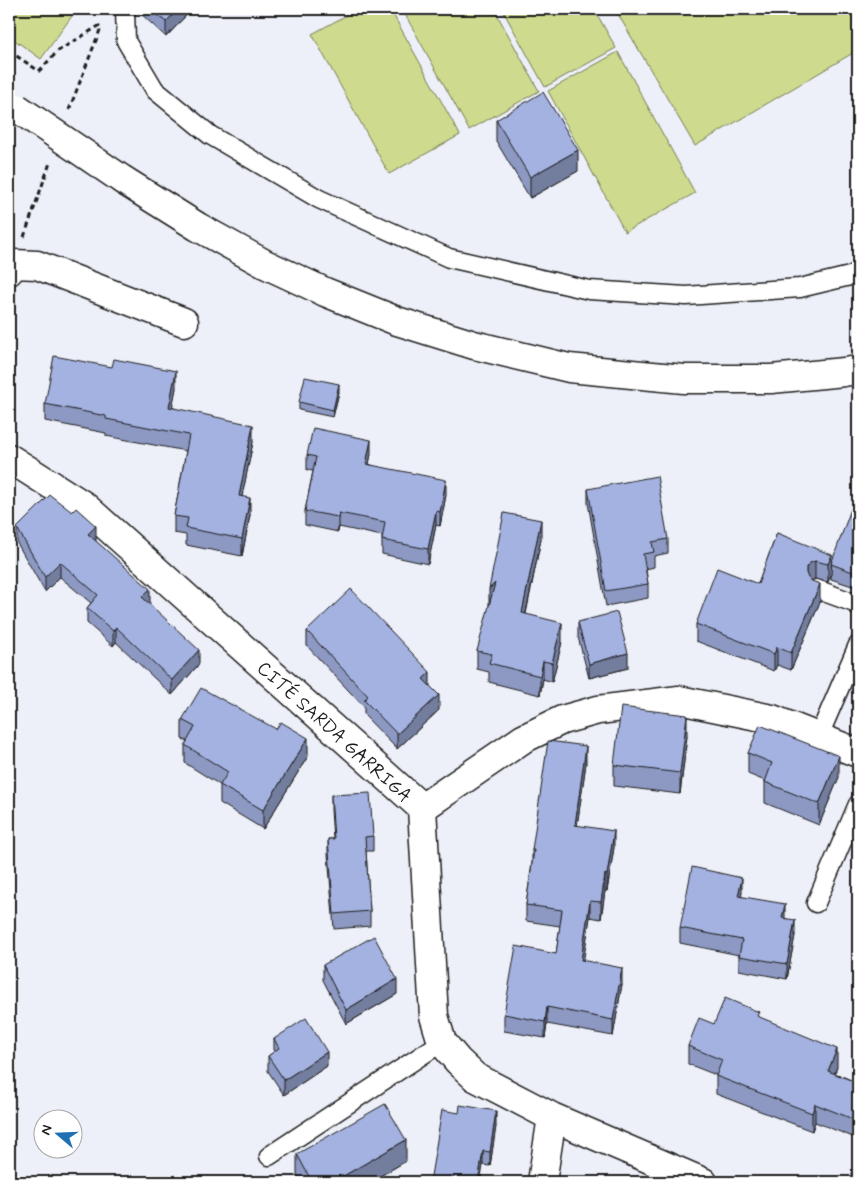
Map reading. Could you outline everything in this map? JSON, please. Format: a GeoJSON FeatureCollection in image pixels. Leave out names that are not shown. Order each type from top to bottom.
{"type":"FeatureCollection","features":[{"type":"Feature","properties":{"kind":"street"},"geometry":{"type":"LineString","coordinates":[[13,105],[123,180],[198,227],[265,264],[326,292],[397,321],[474,346],[569,368],[684,380],[771,379],[853,375]]}},
{"type":"Feature","properties":{"kind":"street"},"geometry":{"type":"LineString","coordinates":[[9,271],[14,264],[38,265],[184,322]]}},
{"type":"Feature","properties":{"kind":"street","name":"CITÉ SARDA GARRIGA"},"geometry":{"type":"LineString","coordinates":[[9,458],[83,505],[422,808],[434,1016],[442,1042],[458,1062],[475,1077],[552,1117],[703,1182]]}},
{"type":"Feature","properties":{"kind":"street"},"geometry":{"type":"LineString","coordinates":[[422,808],[523,739],[562,720],[598,710],[679,700],[772,719],[858,753]]}},
{"type":"Feature","properties":{"kind":"street"},"geometry":{"type":"LineString","coordinates":[[542,1182],[552,1117]]}},
{"type":"Feature","properties":{"kind":"lane"},"geometry":{"type":"LineString","coordinates":[[125,9],[126,41],[155,90],[210,136],[318,199],[449,258],[589,290],[686,296],[800,288],[850,276],[858,272]]}},
{"type":"Feature","properties":{"kind":"lane"},"geometry":{"type":"LineString","coordinates":[[816,589],[858,606]]}},
{"type":"Feature","properties":{"kind":"lane"},"geometry":{"type":"LineString","coordinates":[[818,738],[858,644]]}},
{"type":"Feature","properties":{"kind":"lane"},"geometry":{"type":"LineString","coordinates":[[816,903],[858,804]]}},
{"type":"Feature","properties":{"kind":"lane"},"geometry":{"type":"LineString","coordinates":[[268,1156],[442,1042]]}},
{"type":"Feature","properties":{"kind":"path"},"geometry":{"type":"LineString","coordinates":[[9,52],[39,71],[58,51],[103,24]]}},
{"type":"Feature","properties":{"kind":"green space"},"geometry":{"type":"Polygon","coordinates":[[[9,9],[77,9],[41,59],[9,36],[9,9]]]}},
{"type":"Feature","properties":{"kind":"green space"},"geometry":{"type":"Polygon","coordinates":[[[358,9],[390,9],[460,135],[389,174],[312,34],[358,9]]]}},
{"type":"Feature","properties":{"kind":"green space"},"geometry":{"type":"Polygon","coordinates":[[[402,9],[494,9],[539,91],[469,130],[402,9]]]}},
{"type":"Feature","properties":{"kind":"green space"},"geometry":{"type":"Polygon","coordinates":[[[502,9],[594,9],[616,48],[545,87],[502,9]]]}},
{"type":"Feature","properties":{"kind":"green space"},"geometry":{"type":"Polygon","coordinates":[[[615,9],[855,9],[858,14],[858,50],[695,146],[615,9]]]}},
{"type":"Feature","properties":{"kind":"green space"},"geometry":{"type":"Polygon","coordinates":[[[618,52],[695,193],[625,232],[548,91],[618,52]]]}},
{"type":"Feature","properties":{"kind":"building"},"geometry":{"type":"Polygon","coordinates":[[[151,9],[178,9],[166,22],[151,9]]]}},
{"type":"Feature","properties":{"kind":"building"},"geometry":{"type":"Polygon","coordinates":[[[543,92],[578,150],[530,177],[496,120],[543,92]]]}},
{"type":"Feature","properties":{"kind":"building"},"geometry":{"type":"Polygon","coordinates":[[[54,356],[112,367],[114,359],[176,371],[169,407],[253,425],[239,496],[250,498],[242,539],[186,528],[188,518],[174,516],[189,435],[106,419],[106,416],[45,404],[54,356]]]}},
{"type":"Feature","properties":{"kind":"building"},"geometry":{"type":"Polygon","coordinates":[[[305,377],[339,384],[333,410],[299,402],[305,377]]]}},
{"type":"Feature","properties":{"kind":"building"},"geometry":{"type":"Polygon","coordinates":[[[313,428],[371,440],[366,464],[446,480],[440,512],[436,511],[428,549],[382,540],[385,522],[339,513],[338,517],[305,511],[316,457],[307,455],[313,428]]]}},
{"type":"Feature","properties":{"kind":"building"},"geometry":{"type":"Polygon","coordinates":[[[657,476],[668,539],[652,542],[654,552],[643,554],[648,584],[606,591],[588,489],[657,476]]]}},
{"type":"Feature","properties":{"kind":"building"},"geometry":{"type":"Polygon","coordinates":[[[50,495],[72,512],[76,508],[96,526],[88,534],[150,589],[142,597],[199,650],[172,680],[116,627],[113,631],[87,608],[98,595],[60,562],[45,577],[17,528],[50,495]]]}},
{"type":"Feature","properties":{"kind":"building"},"geometry":{"type":"Polygon","coordinates":[[[851,509],[858,512],[858,574],[831,564],[851,509]]]}},
{"type":"Feature","properties":{"kind":"building"},"geometry":{"type":"Polygon","coordinates":[[[504,513],[541,520],[522,613],[562,623],[552,663],[543,661],[540,676],[489,663],[492,654],[477,651],[495,583],[489,589],[504,513]]]}},
{"type":"Feature","properties":{"kind":"building"},"geometry":{"type":"Polygon","coordinates":[[[777,533],[832,555],[828,564],[815,561],[806,567],[808,578],[820,584],[791,653],[777,647],[774,654],[696,624],[717,568],[758,584],[777,533]]]}},
{"type":"Feature","properties":{"kind":"building"},"geometry":{"type":"Polygon","coordinates":[[[351,589],[430,672],[423,679],[439,695],[397,734],[364,700],[368,696],[307,631],[351,589]]]}},
{"type":"Feature","properties":{"kind":"building"},"geometry":{"type":"Polygon","coordinates":[[[617,612],[628,653],[589,664],[578,622],[617,612]]]}},
{"type":"Feature","properties":{"kind":"building"},"geometry":{"type":"Polygon","coordinates":[[[201,688],[276,729],[281,722],[308,738],[263,810],[220,785],[228,772],[185,745],[195,727],[182,720],[201,688]]]}},
{"type":"Feature","properties":{"kind":"building"},"geometry":{"type":"Polygon","coordinates":[[[621,707],[687,715],[680,773],[614,765],[621,707]]]}},
{"type":"Feature","properties":{"kind":"building"},"geometry":{"type":"Polygon","coordinates":[[[760,725],[839,756],[819,804],[765,782],[772,763],[748,753],[760,725]]]}},
{"type":"Feature","properties":{"kind":"building"},"geometry":{"type":"Polygon","coordinates":[[[548,741],[586,746],[575,825],[614,831],[601,902],[590,901],[581,960],[622,968],[613,1020],[547,1007],[545,1022],[504,1014],[516,946],[556,954],[562,910],[526,905],[548,741]]]}},
{"type":"Feature","properties":{"kind":"building"},"geometry":{"type":"Polygon","coordinates":[[[370,793],[373,836],[365,837],[370,911],[334,914],[328,839],[334,839],[331,795],[370,793]]]}},
{"type":"Feature","properties":{"kind":"building"},"geometry":{"type":"Polygon","coordinates":[[[692,867],[742,878],[738,896],[785,904],[782,918],[795,920],[787,964],[739,956],[742,940],[680,928],[692,867]]]}},
{"type":"Feature","properties":{"kind":"building"},"geometry":{"type":"Polygon","coordinates":[[[374,936],[397,979],[346,1010],[323,965],[374,936]]]}},
{"type":"Feature","properties":{"kind":"building"},"geometry":{"type":"Polygon","coordinates":[[[725,998],[759,1012],[757,1016],[837,1049],[828,1071],[858,1083],[858,1121],[815,1104],[812,1113],[716,1076],[722,1060],[688,1046],[699,1018],[714,1024],[725,998]]]}},
{"type":"Feature","properties":{"kind":"building"},"geometry":{"type":"Polygon","coordinates":[[[306,1018],[327,1052],[284,1080],[268,1056],[279,1048],[274,1039],[306,1018]]]}},
{"type":"Feature","properties":{"kind":"building"},"geometry":{"type":"Polygon","coordinates":[[[385,1104],[406,1140],[333,1182],[312,1182],[297,1154],[385,1104]]]}},
{"type":"Feature","properties":{"kind":"building"},"geometry":{"type":"Polygon","coordinates":[[[460,1105],[496,1111],[490,1152],[483,1151],[478,1182],[430,1182],[442,1110],[459,1113],[460,1105]]]}}]}
